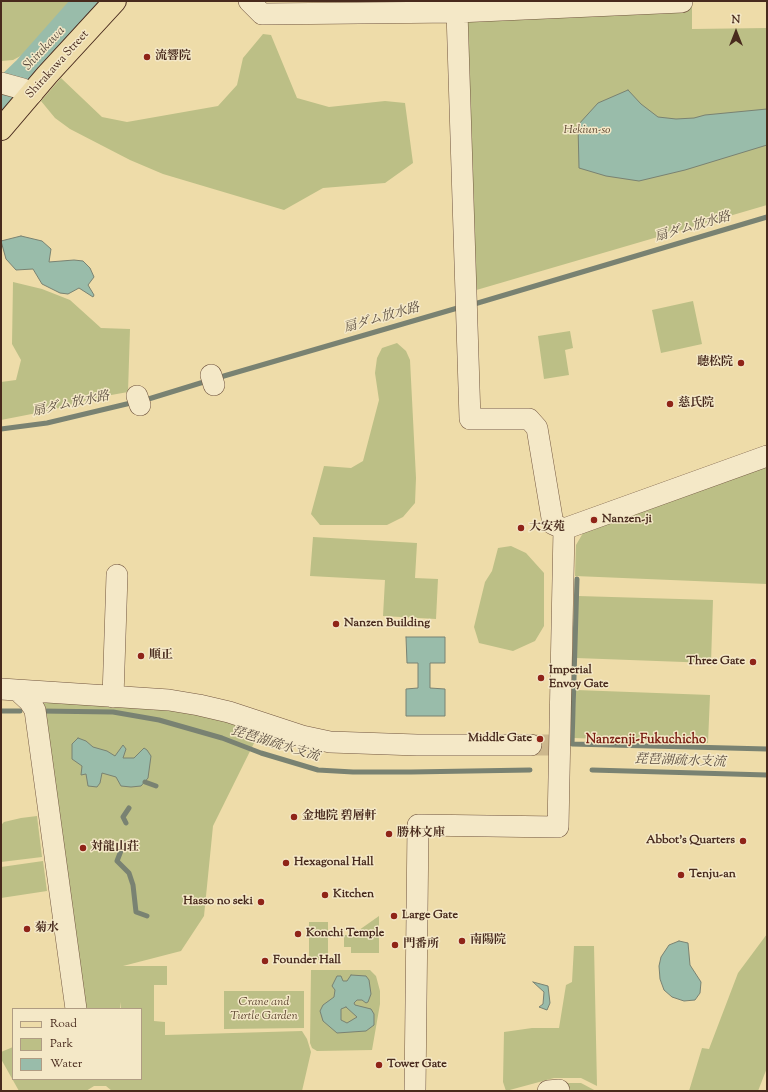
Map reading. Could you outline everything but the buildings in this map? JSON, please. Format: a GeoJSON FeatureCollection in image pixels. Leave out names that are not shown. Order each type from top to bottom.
{"type":"FeatureCollection","features":[{"type":"Feature","properties":{"kind":"main road","name":"Shirakawa Street"},"geometry":{"type":"LineString","coordinates":[[1,129],[27,91],[115,1]]}},
{"type":"Feature","properties":{"kind":"street"},"geometry":{"type":"LineString","coordinates":[[249,1],[262,14],[457,12],[682,2]]}},
{"type":"Feature","properties":{"kind":"street"},"geometry":{"type":"LineString","coordinates":[[457,12],[468,305],[470,420],[528,419],[537,428],[553,524],[564,529],[767,456]]}},
{"type":"Feature","properties":{"kind":"street"},"geometry":{"type":"LineString","coordinates":[[1,83],[27,91]]}},
{"type":"Feature","properties":{"kind":"street"},"geometry":{"type":"LineString","coordinates":[[415,1091],[418,825],[558,827],[546,745],[564,529]]}},
{"type":"Feature","properties":{"kind":"street"},"geometry":{"type":"LineString","coordinates":[[113,696],[116,575]]}},
{"type":"Feature","properties":{"kind":"street"},"geometry":{"type":"LineString","coordinates":[[9,689],[170,700],[229,712],[302,736],[330,742],[417,745],[546,745]]}},
{"type":"Feature","properties":{"kind":"street"},"geometry":{"type":"LineString","coordinates":[[9,689],[29,701],[35,710],[76,1008]]}},
{"type":"Feature","properties":{"kind":"green space"},"geometry":{"type":"Polygon","coordinates":[[[1,1],[79,1],[30,51],[13,60],[1,61],[1,1]]]}},
{"type":"Feature","properties":{"kind":"green space","name":"Hekiun-so"},"geometry":{"type":"Polygon","coordinates":[[[692,3],[692,29],[767,28],[767,205],[473,291],[459,14],[692,3]]]}},
{"type":"Feature","properties":{"kind":"green space"},"geometry":{"type":"Polygon","coordinates":[[[263,34],[271,35],[297,98],[329,107],[385,101],[405,103],[413,163],[385,183],[323,188],[284,210],[163,174],[130,160],[70,129],[55,118],[41,101],[61,78],[102,117],[127,122],[218,106],[237,85],[243,58],[263,34]]]}},
{"type":"Feature","properties":{"kind":"green space"},"geometry":{"type":"Polygon","coordinates":[[[13,282],[42,289],[70,300],[101,328],[130,329],[128,392],[1,420],[1,382],[16,380],[21,360],[12,344],[13,282]]]}},
{"type":"Feature","properties":{"kind":"green space"},"geometry":{"type":"Polygon","coordinates":[[[693,301],[702,344],[661,353],[652,310],[693,301]]]}},
{"type":"Feature","properties":{"kind":"green space"},"geometry":{"type":"Polygon","coordinates":[[[570,331],[573,348],[565,350],[569,375],[544,379],[538,336],[570,331]]]}},
{"type":"Feature","properties":{"kind":"green space"},"geometry":{"type":"Polygon","coordinates":[[[397,343],[406,351],[410,360],[416,478],[415,503],[403,517],[387,525],[320,525],[311,514],[324,466],[351,468],[363,461],[379,400],[375,373],[377,358],[382,348],[397,343]]]}},
{"type":"Feature","properties":{"kind":"green space"},"geometry":{"type":"Polygon","coordinates":[[[767,466],[767,584],[575,576],[576,545],[583,533],[767,466]]]}},
{"type":"Feature","properties":{"kind":"green space"},"geometry":{"type":"Polygon","coordinates":[[[313,537],[417,543],[415,578],[438,579],[436,619],[383,616],[385,580],[310,576],[313,537]]]}},
{"type":"Feature","properties":{"kind":"green space"},"geometry":{"type":"Polygon","coordinates":[[[511,546],[526,553],[544,573],[544,626],[535,641],[513,651],[479,643],[474,627],[485,582],[492,571],[498,548],[511,546]]]}},
{"type":"Feature","properties":{"kind":"green space"},"geometry":{"type":"Polygon","coordinates":[[[578,596],[713,600],[711,663],[576,658],[578,596]]]}},
{"type":"Feature","properties":{"kind":"green space"},"geometry":{"type":"Polygon","coordinates":[[[576,690],[710,695],[708,743],[574,738],[576,690]]]}},
{"type":"Feature","properties":{"kind":"green space"},"geometry":{"type":"Polygon","coordinates":[[[35,700],[186,708],[260,731],[213,826],[204,916],[181,951],[123,966],[167,966],[167,985],[154,985],[154,1021],[165,1022],[165,1035],[302,1031],[307,1039],[311,1052],[302,1091],[112,1091],[106,1086],[94,1086],[86,1091],[19,1091],[13,1080],[142,1080],[142,1008],[121,1008],[121,1002],[120,1008],[85,1008],[35,700]]]}},
{"type":"Feature","properties":{"kind":"green space"},"geometry":{"type":"Polygon","coordinates":[[[37,816],[42,857],[1,862],[1,825],[4,822],[37,816]]]}},
{"type":"Feature","properties":{"kind":"green space"},"geometry":{"type":"Polygon","coordinates":[[[43,861],[47,891],[1,898],[1,867],[43,861]]]}},
{"type":"Feature","properties":{"kind":"green space"},"geometry":{"type":"Polygon","coordinates":[[[379,916],[379,953],[351,953],[351,947],[344,947],[344,935],[352,935],[379,916]]]}},
{"type":"Feature","properties":{"kind":"green space"},"geometry":{"type":"Polygon","coordinates":[[[309,922],[328,922],[328,960],[309,960],[309,922]]]}},
{"type":"Feature","properties":{"kind":"green space"},"geometry":{"type":"Polygon","coordinates":[[[767,934],[767,1068],[758,1091],[689,1091],[702,1048],[709,1049],[738,973],[767,934]]]}},
{"type":"Feature","properties":{"kind":"green space"},"geometry":{"type":"Polygon","coordinates":[[[574,946],[594,946],[597,1086],[581,1078],[554,1078],[506,1091],[503,1082],[504,1032],[532,1028],[559,1028],[566,985],[572,982],[574,946]]]}},
{"type":"Feature","properties":{"kind":"green space"},"geometry":{"type":"Polygon","coordinates":[[[311,970],[370,970],[376,976],[380,991],[380,1004],[372,1050],[317,1051],[312,1048],[310,1043],[311,970]]]}},
{"type":"Feature","properties":{"kind":"green space","name":"Crane and Turtle Garden"},"geometry":{"type":"Polygon","coordinates":[[[224,991],[304,991],[304,1028],[224,1029],[224,991]]]}},
{"type":"Feature","properties":{"kind":"green space"},"geometry":{"type":"Polygon","coordinates":[[[12,1047],[12,1079],[1,1059],[1,1052],[12,1047]]]}},
{"type":"Feature","properties":{"kind":"green space"},"geometry":{"type":"Polygon","coordinates":[[[559,1083],[581,1083],[596,1091],[535,1091],[542,1087],[559,1083]]]}},
{"type":"Feature","properties":{"kind":"water"},"geometry":{"type":"Polygon","coordinates":[[[628,90],[641,104],[658,117],[676,119],[694,118],[705,115],[767,109],[767,145],[685,170],[639,181],[606,176],[579,168],[578,125],[598,103],[628,90]]]}},
{"type":"Feature","properties":{"kind":"water"},"geometry":{"type":"Polygon","coordinates":[[[21,236],[42,241],[51,249],[49,262],[74,260],[83,261],[90,268],[94,277],[88,285],[94,295],[93,297],[79,288],[68,294],[60,293],[42,284],[33,269],[16,270],[6,259],[1,241],[21,236]]]}},
{"type":"Feature","properties":{"kind":"water"},"geometry":{"type":"Polygon","coordinates":[[[406,637],[445,637],[445,663],[430,663],[430,688],[445,689],[445,716],[406,716],[406,689],[418,688],[418,663],[407,663],[406,637]]]}},
{"type":"Feature","properties":{"kind":"water"},"geometry":{"type":"Polygon","coordinates":[[[78,738],[86,741],[93,747],[107,751],[115,756],[123,745],[126,749],[123,758],[134,758],[144,748],[151,756],[148,778],[141,786],[121,786],[116,777],[102,773],[100,783],[97,787],[88,786],[86,774],[81,775],[82,766],[72,759],[72,744],[78,738]]]}},
{"type":"Feature","properties":{"kind":"water"},"geometry":{"type":"Polygon","coordinates":[[[679,941],[688,943],[690,965],[701,982],[700,993],[695,1000],[684,1001],[672,997],[664,990],[660,979],[659,966],[661,957],[669,945],[679,941]]]}},
{"type":"Feature","properties":{"kind":"water"},"geometry":{"type":"Polygon","coordinates":[[[351,975],[366,976],[369,980],[371,994],[368,1002],[366,1003],[362,1000],[357,1000],[354,1003],[355,1005],[371,1009],[374,1014],[374,1025],[366,1031],[337,1033],[323,1021],[320,1011],[323,1005],[334,997],[335,990],[332,986],[337,976],[341,976],[343,981],[347,981],[351,975]],[[346,1007],[341,1009],[341,1020],[347,1023],[357,1017],[346,1007]]]}},
{"type":"Feature","properties":{"kind":"water"},"geometry":{"type":"Polygon","coordinates":[[[533,982],[548,986],[550,1003],[547,1010],[539,1007],[543,1004],[544,992],[533,982]]]}},
{"type":"Feature","properties":{"kind":"waterway","name":"Shirakawa"},"geometry":{"type":"LineString","coordinates":[[1,96],[28,70],[89,1]]}},
{"type":"Feature","properties":{"kind":"waterway","name":"扇ダム放水路"},"geometry":{"type":"LineString","coordinates":[[471,305],[767,217]]}},
{"type":"Feature","properties":{"kind":"waterway","name":"扇ダム放水路"},"geometry":{"type":"LineString","coordinates":[[217,378],[461,307]]}},
{"type":"Feature","properties":{"kind":"waterway","name":"扇ダム放水路"},"geometry":{"type":"LineString","coordinates":[[142,401],[207,381]]}},
{"type":"Feature","properties":{"kind":"waterway","name":"扇ダム放水路"},"geometry":{"type":"LineString","coordinates":[[1,429],[47,423],[135,402]]}},
{"type":"Feature","properties":{"kind":"waterway"},"geometry":{"type":"LineString","coordinates":[[577,579],[572,744],[767,749]]}},
{"type":"Feature","properties":{"kind":"waterway","name":"琵琶湖疏水支流"},"geometry":{"type":"LineString","coordinates":[[1,711],[20,711]]}},
{"type":"Feature","properties":{"kind":"waterway","name":"琵琶湖疏水支流"},"geometry":{"type":"LineString","coordinates":[[41,711],[113,712],[159,720],[222,738],[261,753],[318,770],[353,772],[530,770]]}},
{"type":"Feature","properties":{"kind":"waterway","name":"琵琶湖疏水支流"},"geometry":{"type":"LineString","coordinates":[[592,770],[767,775]]}},
{"type":"Feature","properties":{"kind":"waterway"},"geometry":{"type":"LineString","coordinates":[[145,782],[156,786]]}},
{"type":"Feature","properties":{"kind":"waterway"},"geometry":{"type":"LineString","coordinates":[[126,823],[123,817],[129,808]]}},
{"type":"Feature","properties":{"kind":"waterway"},"geometry":{"type":"LineString","coordinates":[[124,843],[117,861],[129,873],[133,885],[136,912],[147,916]]}},
{"type":"Feature","properties":{"kind":"tunnel"},"geometry":{"type":"LineString","coordinates":[[531,745],[549,745]]}},
{"type":"Feature","properties":{"kind":"place","name":"流響院"},"geometry":{"type":"Point","coordinates":[147,57]}},
{"type":"Feature","properties":{"kind":"place","name":"聴松院"},"geometry":{"type":"Point","coordinates":[741,363]}},
{"type":"Feature","properties":{"kind":"place","name":"慈氏院"},"geometry":{"type":"Point","coordinates":[670,404]}},
{"type":"Feature","properties":{"kind":"place","name":"Nanzen-ji"},"geometry":{"type":"Point","coordinates":[594,520]}},
{"type":"Feature","properties":{"kind":"place","name":"大安苑"},"geometry":{"type":"Point","coordinates":[521,528]}},
{"type":"Feature","properties":{"kind":"place","name":"Nanzen Building"},"geometry":{"type":"Point","coordinates":[336,624]}},
{"type":"Feature","properties":{"kind":"place","name":"順正"},"geometry":{"type":"Point","coordinates":[141,656]}},
{"type":"Feature","properties":{"kind":"place","name":"Three Gate"},"geometry":{"type":"Point","coordinates":[753,662]}},
{"type":"Feature","properties":{"kind":"place","name":"Imperial Envoy Gate"},"geometry":{"type":"Point","coordinates":[541,678]}},
{"type":"Feature","properties":{"kind":"place","name":"Middle Gate"},"geometry":{"type":"Point","coordinates":[540,739]}},
{"type":"Feature","properties":{"kind":"place","name":"金地院 碧層軒"},"geometry":{"type":"Point","coordinates":[294,817]}},
{"type":"Feature","properties":{"kind":"place","name":"勝林文庫"},"geometry":{"type":"Point","coordinates":[389,834]}},
{"type":"Feature","properties":{"kind":"place","name":"Abbot’s Quarters"},"geometry":{"type":"Point","coordinates":[743,841]}},
{"type":"Feature","properties":{"kind":"place","name":"対龍山荘"},"geometry":{"type":"Point","coordinates":[83,848]}},
{"type":"Feature","properties":{"kind":"place","name":"Hexagonal Hall"},"geometry":{"type":"Point","coordinates":[286,863]}},
{"type":"Feature","properties":{"kind":"place","name":"Tenju-an"},"geometry":{"type":"Point","coordinates":[681,875]}},
{"type":"Feature","properties":{"kind":"place","name":"Kitchen"},"geometry":{"type":"Point","coordinates":[325,895]}},
{"type":"Feature","properties":{"kind":"place","name":"Hasso no seki"},"geometry":{"type":"Point","coordinates":[261,902]}},
{"type":"Feature","properties":{"kind":"place","name":"Large Gate"},"geometry":{"type":"Point","coordinates":[394,916]}},
{"type":"Feature","properties":{"kind":"place","name":"菊水"},"geometry":{"type":"Point","coordinates":[27,929]}},
{"type":"Feature","properties":{"kind":"place","name":"Konchi Temple"},"geometry":{"type":"Point","coordinates":[298,934]}},
{"type":"Feature","properties":{"kind":"place","name":"南陽院"},"geometry":{"type":"Point","coordinates":[462,941]}},
{"type":"Feature","properties":{"kind":"place","name":"門番所"},"geometry":{"type":"Point","coordinates":[395,945]}},
{"type":"Feature","properties":{"kind":"place","name":"Founder Hall"},"geometry":{"type":"Point","coordinates":[265,961]}},
{"type":"Feature","properties":{"kind":"place","name":"Tower Gate"},"geometry":{"type":"Point","coordinates":[379,1065]}},
{"type":"Feature","properties":{"kind":"district","name":"Nanzenji-Fukuchicho"},"geometry":{"type":"Point","coordinates":[646,741]}}]}
